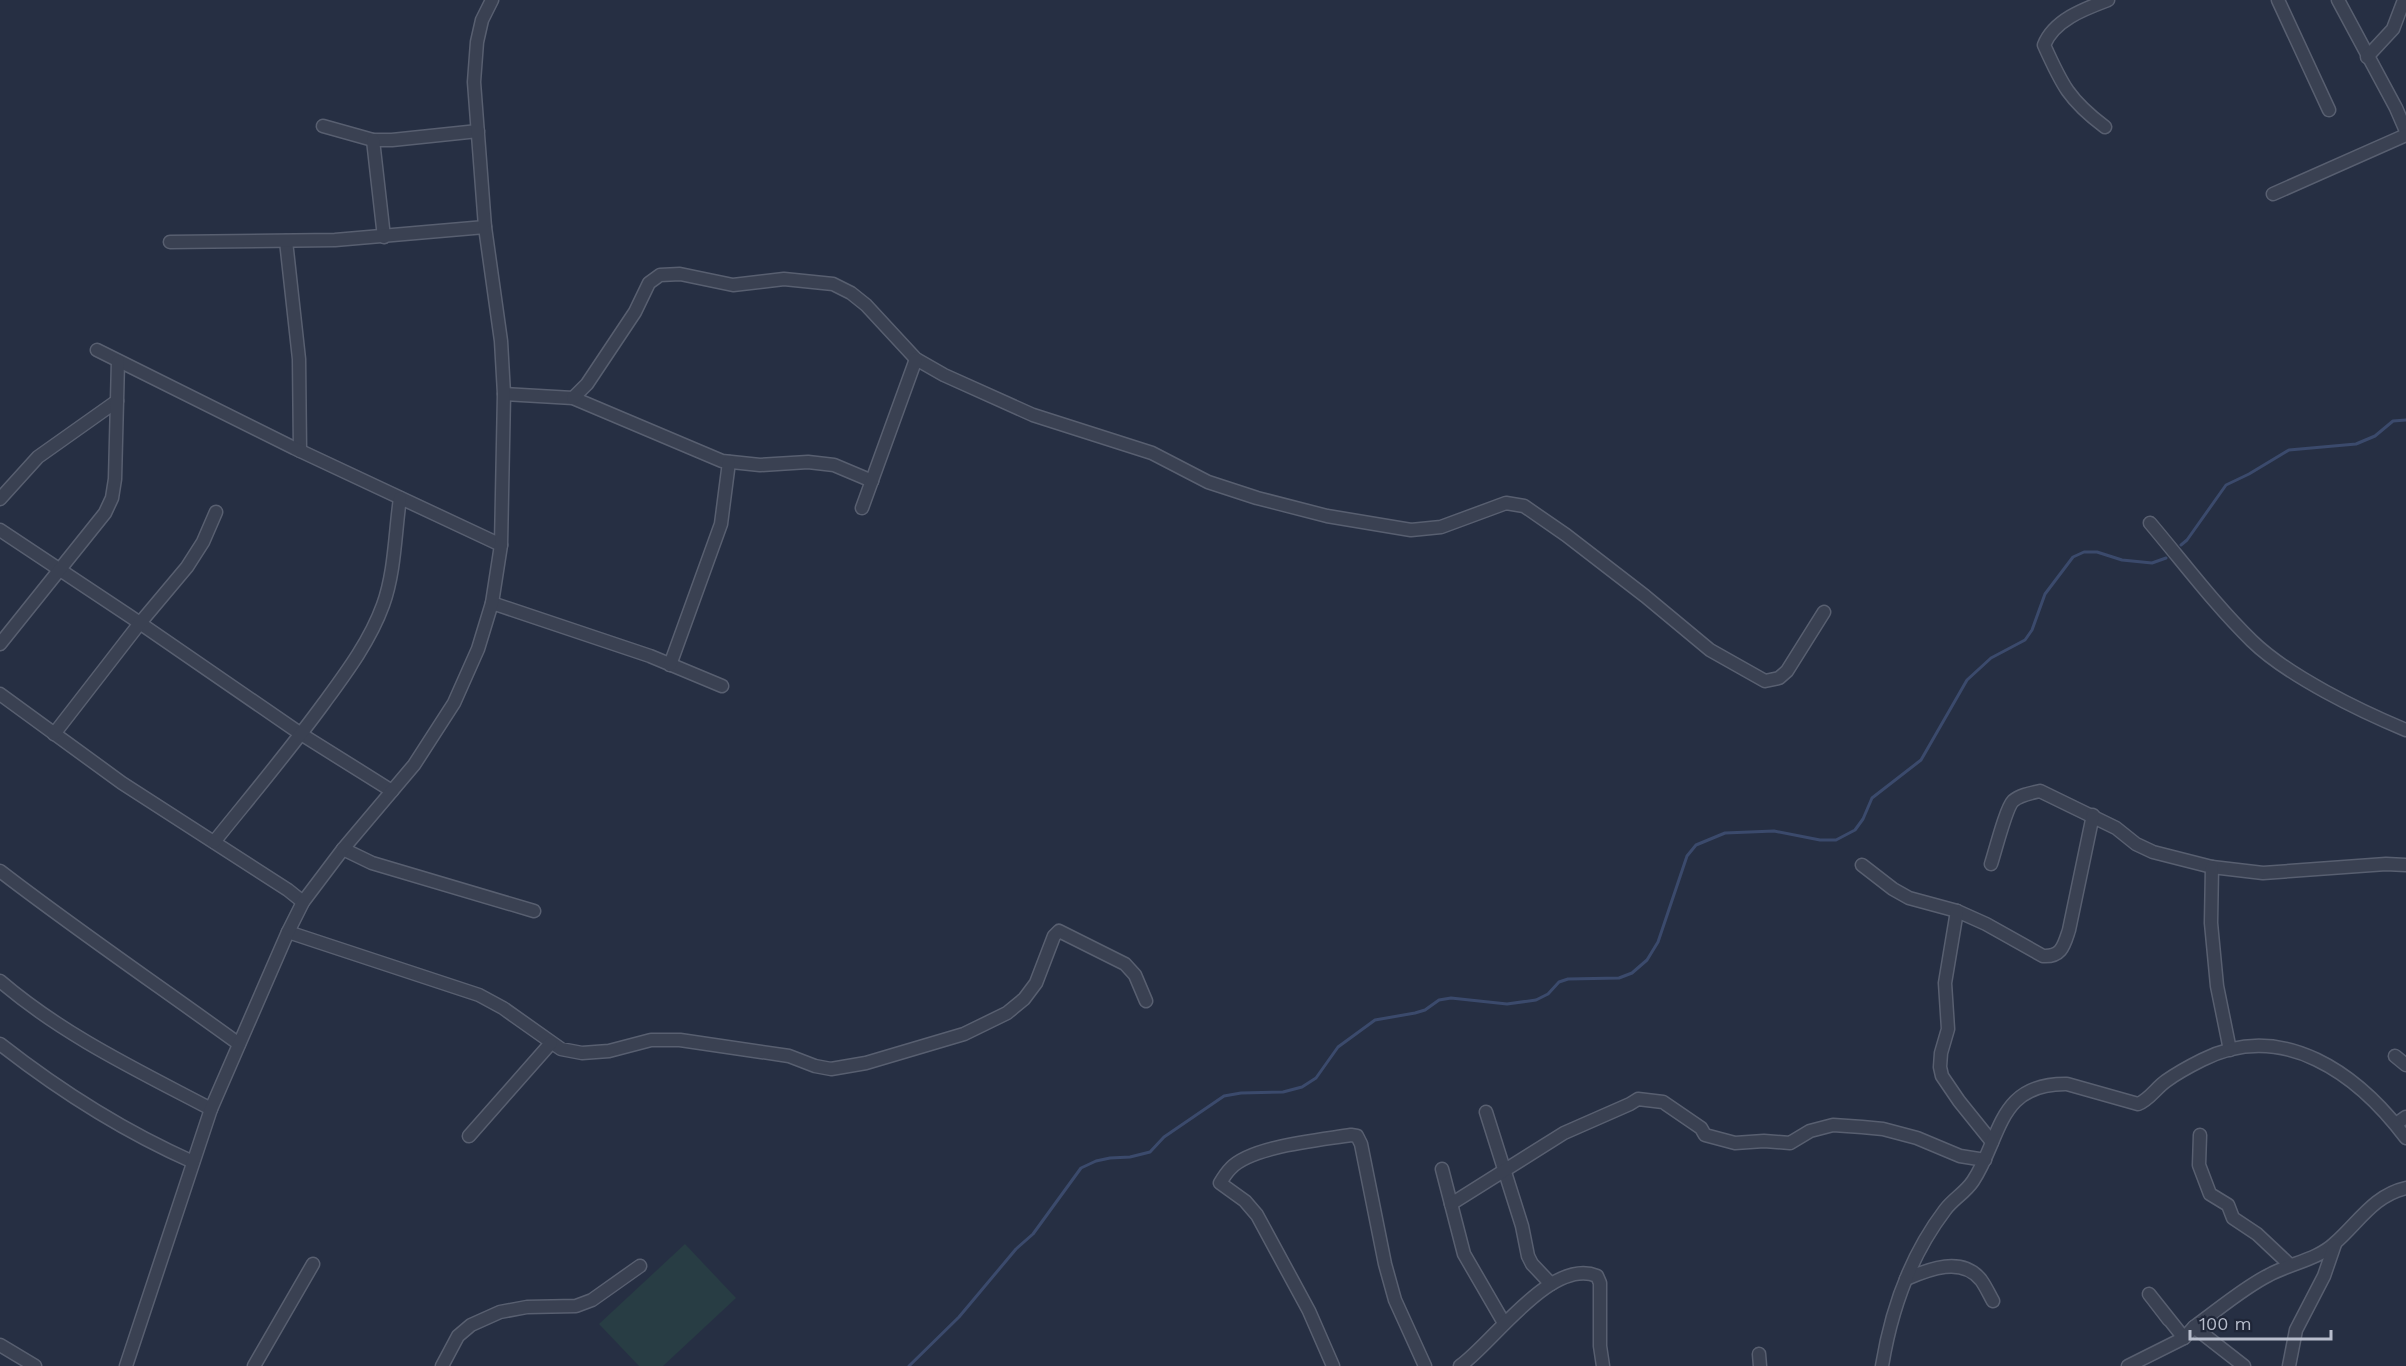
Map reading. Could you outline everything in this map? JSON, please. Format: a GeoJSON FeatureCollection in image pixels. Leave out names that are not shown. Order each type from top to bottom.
{"type":"FeatureCollection","features":[{"type":"Feature","properties":{"kind":"street"},"geometry":{"type":"LineString","coordinates":[[126,1366],[211,1108],[288,932],[303,902],[414,765],[454,703],[478,649],[492,603],[501,545],[504,394],[501,341],[484,227],[474,82],[477,42],[482,20],[492,0]]}},
{"type":"Feature","properties":{"kind":"street"},"geometry":{"type":"LineString","coordinates":[[2104,127],[2086,113],[2064,88],[2044,45],[2049,33],[2080,11],[2108,0]]}},
{"type":"Feature","properties":{"kind":"street"},"geometry":{"type":"LineString","coordinates":[[2278,0],[2329,110]]}},
{"type":"Feature","properties":{"kind":"street"},"geometry":{"type":"LineString","coordinates":[[2273,194],[2406,133],[2396,108],[2338,0]]}},
{"type":"Feature","properties":{"kind":"street"},"geometry":{"type":"LineString","coordinates":[[2367,57],[2393,29],[2404,0]]}},
{"type":"Feature","properties":{"kind":"street"},"geometry":{"type":"LineString","coordinates":[[323,126],[373,140],[478,131]]}},
{"type":"Feature","properties":{"kind":"street"},"geometry":{"type":"LineString","coordinates":[[373,140],[384,237]]}},
{"type":"Feature","properties":{"kind":"street"},"geometry":{"type":"LineString","coordinates":[[170,242],[286,242],[384,237],[484,227]]}},
{"type":"Feature","properties":{"kind":"street"},"geometry":{"type":"LineString","coordinates":[[286,242],[299,359],[300,451]]}},
{"type":"Feature","properties":{"kind":"street"},"geometry":{"type":"LineString","coordinates":[[573,398],[587,384],[635,312],[649,283],[660,275],[680,274],[733,285],[784,279],[833,284],[851,293],[866,306],[916,359],[985,395],[1033,414],[1152,453],[1208,482],[1257,498],[1327,516],[1411,530],[1441,527],[1506,503],[1524,506],[1645,596],[1710,650],[1765,681],[1779,678],[1787,671],[1824,612]]}},
{"type":"Feature","properties":{"kind":"street"},"geometry":{"type":"LineString","coordinates":[[97,350],[300,451],[501,545]]}},
{"type":"Feature","properties":{"kind":"street"},"geometry":{"type":"LineString","coordinates":[[862,508],[916,359]]}},
{"type":"Feature","properties":{"kind":"street"},"geometry":{"type":"LineString","coordinates":[[0,644],[105,513],[112,498],[115,479],[118,361]]}},
{"type":"Feature","properties":{"kind":"street"},"geometry":{"type":"LineString","coordinates":[[504,394],[573,398],[705,455],[729,462],[760,465],[808,462],[834,465],[872,481]]}},
{"type":"Feature","properties":{"kind":"street"},"geometry":{"type":"LineString","coordinates":[[0,499],[38,457],[117,401]]}},
{"type":"Feature","properties":{"kind":"street"},"geometry":{"type":"LineString","coordinates":[[670,665],[721,524],[729,462]]}},
{"type":"Feature","properties":{"kind":"street"},"geometry":{"type":"LineString","coordinates":[[214,842],[301,734],[351,666],[382,607],[388,587],[400,498]]}},
{"type":"Feature","properties":{"kind":"street"},"geometry":{"type":"LineString","coordinates":[[54,734],[140,623],[188,567],[203,542],[216,512]]}},
{"type":"Feature","properties":{"kind":"street"},"geometry":{"type":"LineString","coordinates":[[2150,523],[2253,643],[2294,673],[2336,697],[2406,730]]}},
{"type":"Feature","properties":{"kind":"street"},"geometry":{"type":"LineString","coordinates":[[0,530],[301,734],[392,791]]}},
{"type":"Feature","properties":{"kind":"street"},"geometry":{"type":"LineString","coordinates":[[492,603],[670,665],[722,686]]}},
{"type":"Feature","properties":{"kind":"street"},"geometry":{"type":"LineString","coordinates":[[0,694],[122,783],[303,902]]}},
{"type":"Feature","properties":{"kind":"street"},"geometry":{"type":"LineString","coordinates":[[1991,864],[2013,801],[2040,791],[2093,815],[2153,852],[2212,867],[2263,873],[2386,864],[2406,865]]}},
{"type":"Feature","properties":{"kind":"street"},"geometry":{"type":"LineString","coordinates":[[1862,865],[1893,889],[1909,898],[1957,912],[1986,924],[2043,956],[2059,953],[2063,949],[2069,930],[2093,815]]}},
{"type":"Feature","properties":{"kind":"street"},"geometry":{"type":"LineString","coordinates":[[344,849],[372,863],[534,911]]}},
{"type":"Feature","properties":{"kind":"street"},"geometry":{"type":"LineString","coordinates":[[2212,867],[2211,923],[2216,975],[2230,1050]]}},
{"type":"Feature","properties":{"kind":"street"},"geometry":{"type":"LineString","coordinates":[[0,871],[75,929],[149,978],[239,1044]]}},
{"type":"Feature","properties":{"kind":"street"},"geometry":{"type":"LineString","coordinates":[[1957,912],[1945,983],[1948,1029],[1940,1067],[1942,1076],[1959,1101],[1992,1142]]}},
{"type":"Feature","properties":{"kind":"street"},"geometry":{"type":"LineString","coordinates":[[288,932],[479,995],[561,1049],[582,1053],[609,1051],[651,1040],[680,1040],[789,1056],[814,1066],[831,1069],[866,1063],[964,1034],[1006,1013],[1024,999],[1036,984],[1054,936],[1059,931],[1125,964],[1135,975],[1146,1001]]}},
{"type":"Feature","properties":{"kind":"street"},"geometry":{"type":"LineString","coordinates":[[0,981],[51,1021],[101,1051],[211,1108]]}},
{"type":"Feature","properties":{"kind":"street"},"geometry":{"type":"LineString","coordinates":[[469,1136],[551,1043]]}},
{"type":"Feature","properties":{"kind":"street"},"geometry":{"type":"LineString","coordinates":[[0,1044],[44,1078],[111,1122],[193,1162]]}},
{"type":"Feature","properties":{"kind":"street"},"geometry":{"type":"LineString","coordinates":[[1882,1366],[1894,1307],[1906,1279],[1941,1216],[1972,1182],[1985,1160],[2002,1116],[2010,1105],[2038,1088],[2067,1084],[2138,1104],[2144,1102],[2166,1080],[2212,1055],[2262,1045],[2276,1046],[2311,1056],[2353,1081],[2401,1120],[2406,1138]]}},
{"type":"Feature","properties":{"kind":"street"},"geometry":{"type":"LineString","coordinates":[[2395,1056],[2406,1065]]}},
{"type":"Feature","properties":{"kind":"street"},"geometry":{"type":"LineString","coordinates":[[1451,1204],[1564,1133],[1638,1099],[1663,1102],[1701,1128],[1705,1135],[1735,1143],[1764,1141],[1790,1143],[1810,1131],[1833,1125],[1883,1129],[1917,1137],[1960,1156],[1985,1160]]}},
{"type":"Feature","properties":{"kind":"street"},"geometry":{"type":"LineString","coordinates":[[1486,1112],[1522,1226],[1528,1256],[1532,1264],[1551,1284]]}},
{"type":"Feature","properties":{"kind":"street"},"geometry":{"type":"LineString","coordinates":[[1333,1366],[1309,1311],[1257,1215],[1245,1200],[1220,1183],[1232,1167],[1244,1159],[1281,1146],[1351,1135],[1357,1136],[1361,1144],[1372,1205],[1395,1300],[1425,1366]]}},
{"type":"Feature","properties":{"kind":"street"},"geometry":{"type":"LineString","coordinates":[[2200,1135],[2199,1166],[2210,1194],[2228,1204],[2233,1218],[2257,1234],[2290,1265]]}},
{"type":"Feature","properties":{"kind":"street"},"geometry":{"type":"LineString","coordinates":[[1442,1169],[1464,1254],[1504,1323]]}},
{"type":"Feature","properties":{"kind":"street"},"geometry":{"type":"LineString","coordinates":[[2128,1366],[2184,1338],[2194,1327],[2267,1275],[2309,1259],[2335,1244],[2358,1218],[2391,1191],[2406,1188]]}},
{"type":"Feature","properties":{"kind":"street"},"geometry":{"type":"LineString","coordinates":[[2289,1366],[2296,1330],[2324,1276],[2335,1244]]}},
{"type":"Feature","properties":{"kind":"street"},"geometry":{"type":"LineString","coordinates":[[254,1366],[313,1264]]}},
{"type":"Feature","properties":{"kind":"street"},"geometry":{"type":"LineString","coordinates":[[442,1366],[458,1336],[471,1325],[500,1312],[527,1307],[576,1306],[592,1300],[640,1266]]}},
{"type":"Feature","properties":{"kind":"street"},"geometry":{"type":"LineString","coordinates":[[1906,1279],[1930,1269],[1954,1266],[1964,1268],[1981,1280],[1993,1301]]}},
{"type":"Feature","properties":{"kind":"street"},"geometry":{"type":"LineString","coordinates":[[1460,1366],[1473,1357],[1504,1323],[1551,1284],[1574,1275],[1589,1273],[1597,1276],[1600,1283],[1600,1346],[1603,1366]]}},
{"type":"Feature","properties":{"kind":"street"},"geometry":{"type":"LineString","coordinates":[[2169,1320],[2149,1294],[2184,1338]]}},
{"type":"Feature","properties":{"kind":"street"},"geometry":{"type":"LineString","coordinates":[[2194,1327],[2244,1366]]}},
{"type":"Feature","properties":{"kind":"street"},"geometry":{"type":"LineString","coordinates":[[0,1345],[35,1366]]}},
{"type":"Feature","properties":{"kind":"street"},"geometry":{"type":"LineString","coordinates":[[2294,1347],[2298,1366]]}},
{"type":"Feature","properties":{"kind":"shaded area"},"geometry":{"type":"Polygon","coordinates":[[[685,1244],[736,1298],[663,1366],[639,1366],[599,1324],[685,1244]]]}},
{"type":"Feature","properties":{"kind":"waterway"},"geometry":{"type":"LineString","coordinates":[[2181,545],[2187,540],[2226,485],[2289,450],[2356,444],[2375,436],[2393,421],[2406,420]]}},
{"type":"Feature","properties":{"kind":"waterway"},"geometry":{"type":"LineString","coordinates":[[909,1366],[959,1317],[1016,1249],[1033,1234],[1081,1168],[1096,1161],[1150,1152],[1164,1137],[1224,1096],[1241,1093],[1283,1092],[1302,1087],[1316,1078],[1338,1047],[1375,1020],[1415,1013],[1425,1010],[1439,1000],[1451,998],[1507,1004],[1536,1000],[1548,994],[1559,982],[1568,979],[1619,978],[1632,973],[1647,960],[1658,942],[1687,856],[1696,845],[1725,833],[1774,831],[1820,840],[1836,840],[1855,830],[1863,819],[1872,798],[1921,760],[1967,680],[1991,658],[2025,640],[2032,630],[2045,594],[2073,557],[2084,552],[2097,552],[2122,560],[2152,563],[2166,558]]}}]}
